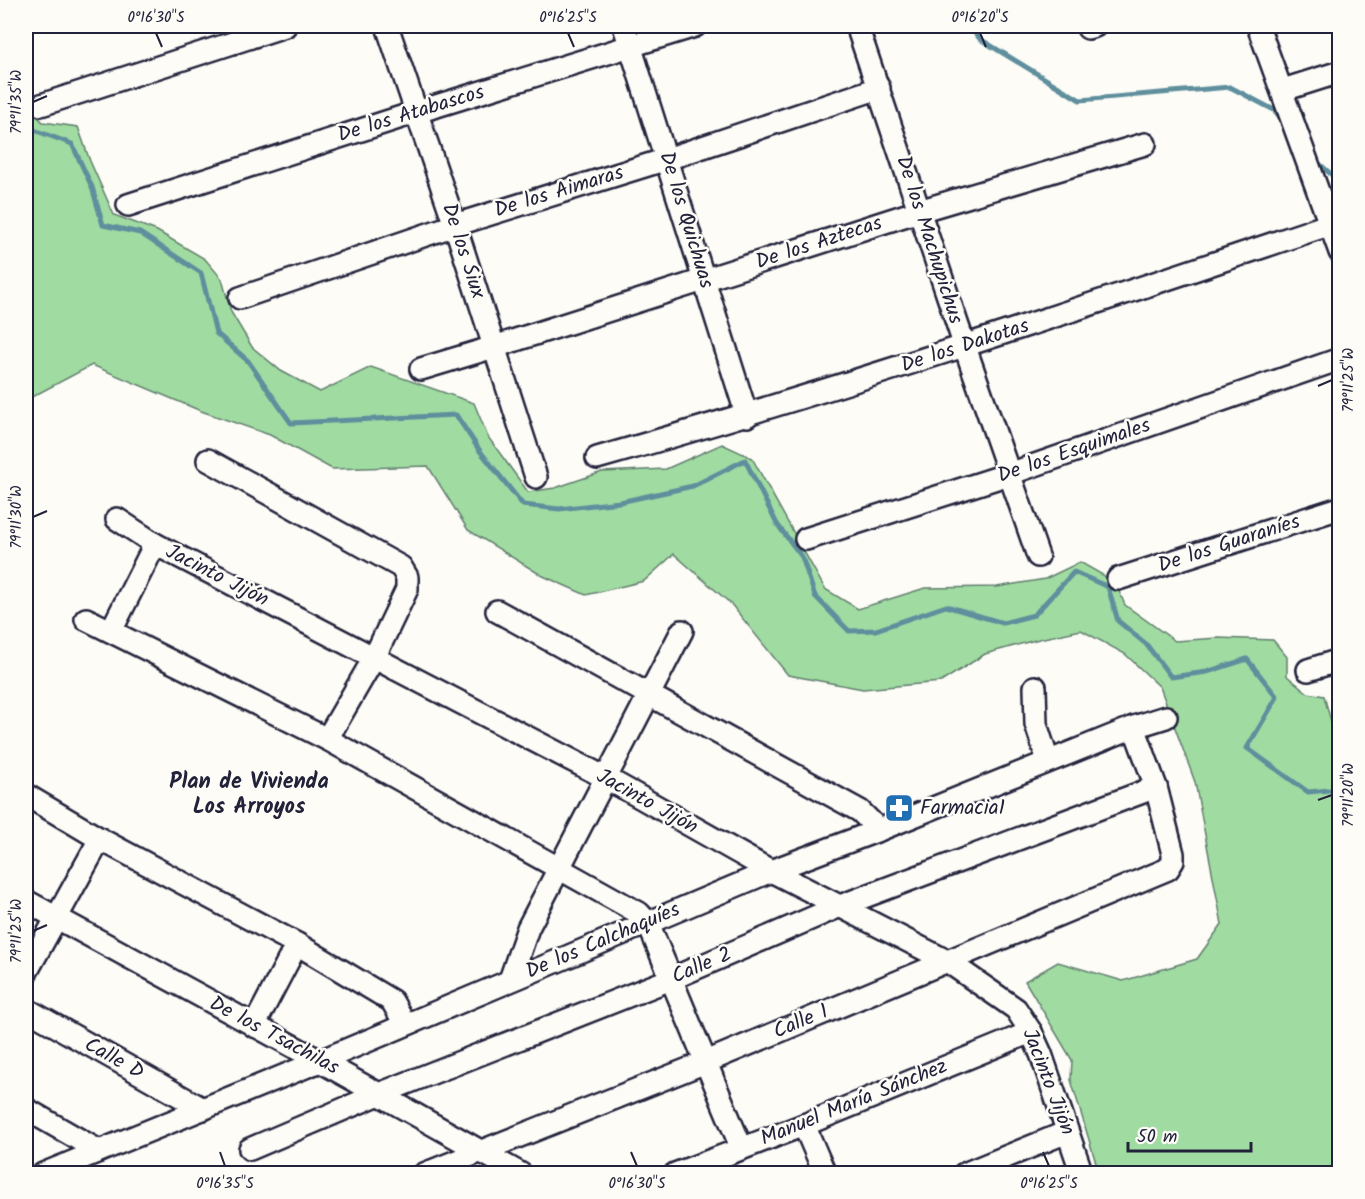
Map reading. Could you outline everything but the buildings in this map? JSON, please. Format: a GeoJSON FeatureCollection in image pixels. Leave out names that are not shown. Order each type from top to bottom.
{"type":"FeatureCollection","features":[{"type":"Feature","properties":{"kind":"street"},"geometry":{"type":"LineString","coordinates":[[41,105],[285,26]]}},
{"type":"Feature","properties":{"kind":"street","name":"De los Siux"},"geometry":{"type":"LineString","coordinates":[[387,26],[455,225],[536,477]]}},
{"type":"Feature","properties":{"kind":"street","name":"De los Quichuas"},"geometry":{"type":"LineString","coordinates":[[624,26],[747,416]]}},
{"type":"Feature","properties":{"kind":"street","name":"De los Atabascos"},"geometry":{"type":"LineString","coordinates":[[128,205],[695,26]]}},
{"type":"Feature","properties":{"kind":"street","name":"De los Machupichus"},"geometry":{"type":"LineString","coordinates":[[857,26],[964,347],[1038,556]]}},
{"type":"Feature","properties":{"kind":"street"},"geometry":{"type":"LineString","coordinates":[[1258,26],[1340,252]]}},
{"type":"Feature","properties":{"kind":"street"},"geometry":{"type":"LineString","coordinates":[[1283,90],[1340,72]]}},
{"type":"Feature","properties":{"kind":"street","name":"De los Aimaras"},"geometry":{"type":"LineString","coordinates":[[240,298],[455,225],[667,159],[879,88]]}},
{"type":"Feature","properties":{"kind":"street","name":"De los Aztecas"},"geometry":{"type":"LineString","coordinates":[[421,369],[919,212],[1145,144]]}},
{"type":"Feature","properties":{"kind":"street","name":"De los Dakotas"},"geometry":{"type":"LineString","coordinates":[[597,458],[747,416],[964,347],[1331,224]]}},
{"type":"Feature","properties":{"kind":"street","name":"De los Esquimales"},"geometry":{"type":"LineString","coordinates":[[807,539],[1009,474],[1340,359]]}},
{"type":"Feature","properties":{"kind":"street"},"geometry":{"type":"LineString","coordinates":[[208,460],[401,567],[407,577],[407,590],[374,658],[327,739]]}},
{"type":"Feature","properties":{"kind":"street","name":"De los Guaraníes"},"geometry":{"type":"LineString","coordinates":[[1118,579],[1340,508]]}},
{"type":"Feature","properties":{"kind":"street","name":"Jacinto Jijón"},"geometry":{"type":"LineString","coordinates":[[117,519],[155,544],[606,778],[771,871],[947,961],[1016,1009],[1031,1032],[1041,1054],[1082,1173]]}},
{"type":"Feature","properties":{"kind":"street"},"geometry":{"type":"LineString","coordinates":[[111,631],[155,544]]}},
{"type":"Feature","properties":{"kind":"street"},"geometry":{"type":"LineString","coordinates":[[497,611],[860,811],[879,830]]}},
{"type":"Feature","properties":{"kind":"street"},"geometry":{"type":"LineString","coordinates":[[86,619],[327,739],[639,913],[648,923],[741,1147]]}},
{"type":"Feature","properties":{"kind":"street"},"geometry":{"type":"LineString","coordinates":[[510,980],[528,928],[682,631]]}},
{"type":"Feature","properties":{"kind":"street"},"geometry":{"type":"LineString","coordinates":[[1308,670],[1340,660]]}},
{"type":"Feature","properties":{"kind":"street"},"geometry":{"type":"LineString","coordinates":[[1035,687],[1035,724],[1048,762]]}},
{"type":"Feature","properties":{"kind":"street","name":"De los Calchaquíes"},"geometry":{"type":"LineString","coordinates":[[43,1173],[320,1061],[771,871],[1134,727],[1166,717]]}},
{"type":"Feature","properties":{"kind":"street"},"geometry":{"type":"LineString","coordinates":[[1134,727],[1156,787]]}},
{"type":"Feature","properties":{"kind":"street","name":"Calle 1"},"geometry":{"type":"LineString","coordinates":[[424,1173],[706,1062],[1168,869],[1173,861],[1173,854],[1156,787]]}},
{"type":"Feature","properties":{"kind":"street","name":"Calle 2"},"geometry":{"type":"LineString","coordinates":[[250,1149],[379,1094],[671,979],[840,906],[1156,787]]}},
{"type":"Feature","properties":{"kind":"street"},"geometry":{"type":"LineString","coordinates":[[26,795],[100,839],[297,944],[392,1001],[405,1024]]}},
{"type":"Feature","properties":{"kind":"street"},"geometry":{"type":"LineString","coordinates":[[26,973],[100,839]]}},
{"type":"Feature","properties":{"kind":"street","name":"De los Tsachilas"},"geometry":{"type":"LineString","coordinates":[[26,901],[521,1173]]}},
{"type":"Feature","properties":{"kind":"street"},"geometry":{"type":"LineString","coordinates":[[254,1026],[297,944]]}},
{"type":"Feature","properties":{"kind":"street","name":"Calle D"},"geometry":{"type":"LineString","coordinates":[[26,1009],[203,1109]]}},
{"type":"Feature","properties":{"kind":"street","name":"Manuel María Sánchez"},"geometry":{"type":"LineString","coordinates":[[675,1173],[804,1125],[1031,1032]]}},
{"type":"Feature","properties":{"kind":"street"},"geometry":{"type":"LineString","coordinates":[[26,1109],[99,1151]]}},
{"type":"Feature","properties":{"kind":"street"},"geometry":{"type":"LineString","coordinates":[[804,1125],[825,1173]]}},
{"type":"Feature","properties":{"kind":"street"},"geometry":{"type":"LineString","coordinates":[[964,1173],[1067,1132]]}},
{"type":"Feature","properties":{"kind":"green space"},"geometry":{"type":"Polygon","coordinates":[[[26,105],[43,122],[78,127],[114,215],[157,231],[205,259],[222,279],[231,312],[252,347],[281,371],[320,392],[371,367],[474,403],[488,437],[528,492],[555,488],[602,472],[666,469],[722,444],[752,458],[825,589],[858,609],[925,588],[997,587],[1045,579],[1080,562],[1115,582],[1125,605],[1175,641],[1218,638],[1273,640],[1287,657],[1287,676],[1308,693],[1324,696],[1335,736],[1339,737],[1339,1164],[1312,1174],[1099,1173],[1071,1080],[1072,1060],[1025,981],[1058,962],[1123,981],[1197,959],[1222,924],[1195,782],[1160,687],[1125,654],[1081,630],[985,654],[941,682],[863,689],[788,675],[731,604],[674,554],[644,581],[586,595],[541,575],[468,530],[428,466],[332,469],[270,435],[201,411],[92,365],[26,400],[26,105]]]}},
{"type":"Feature","properties":{"kind":"waterway"},"geometry":{"type":"LineString","coordinates":[[969,26],[980,39],[1080,100],[1230,87],[1274,110],[1284,122]]}},
{"type":"Feature","properties":{"kind":"waterway"},"geometry":{"type":"LineString","coordinates":[[26,127],[72,144],[92,187],[103,225],[140,233],[201,273],[216,333],[248,361],[291,423],[456,415],[480,451],[523,505],[559,509],[620,502],[693,486],[745,460],[777,524],[802,557],[815,596],[849,631],[876,630],[946,606],[1003,623],[1034,615],[1074,572],[1108,587],[1118,621],[1146,644],[1171,677],[1207,672],[1247,659],[1277,697],[1247,748],[1308,792],[1340,789]]}},
{"type":"Feature","properties":{"kind":"waterway"},"geometry":{"type":"LineString","coordinates":[[1316,161],[1340,182]]}},
{"type":"Feature","properties":{"kind":"place","name":"Farmacia1"},"geometry":{"type":"Point","coordinates":[899,808]}},
{"type":"Feature","properties":{"kind":"district","name":"Plan de Vivienda Los Arroyos"},"geometry":{"type":"Point","coordinates":[249,794]}}]}
